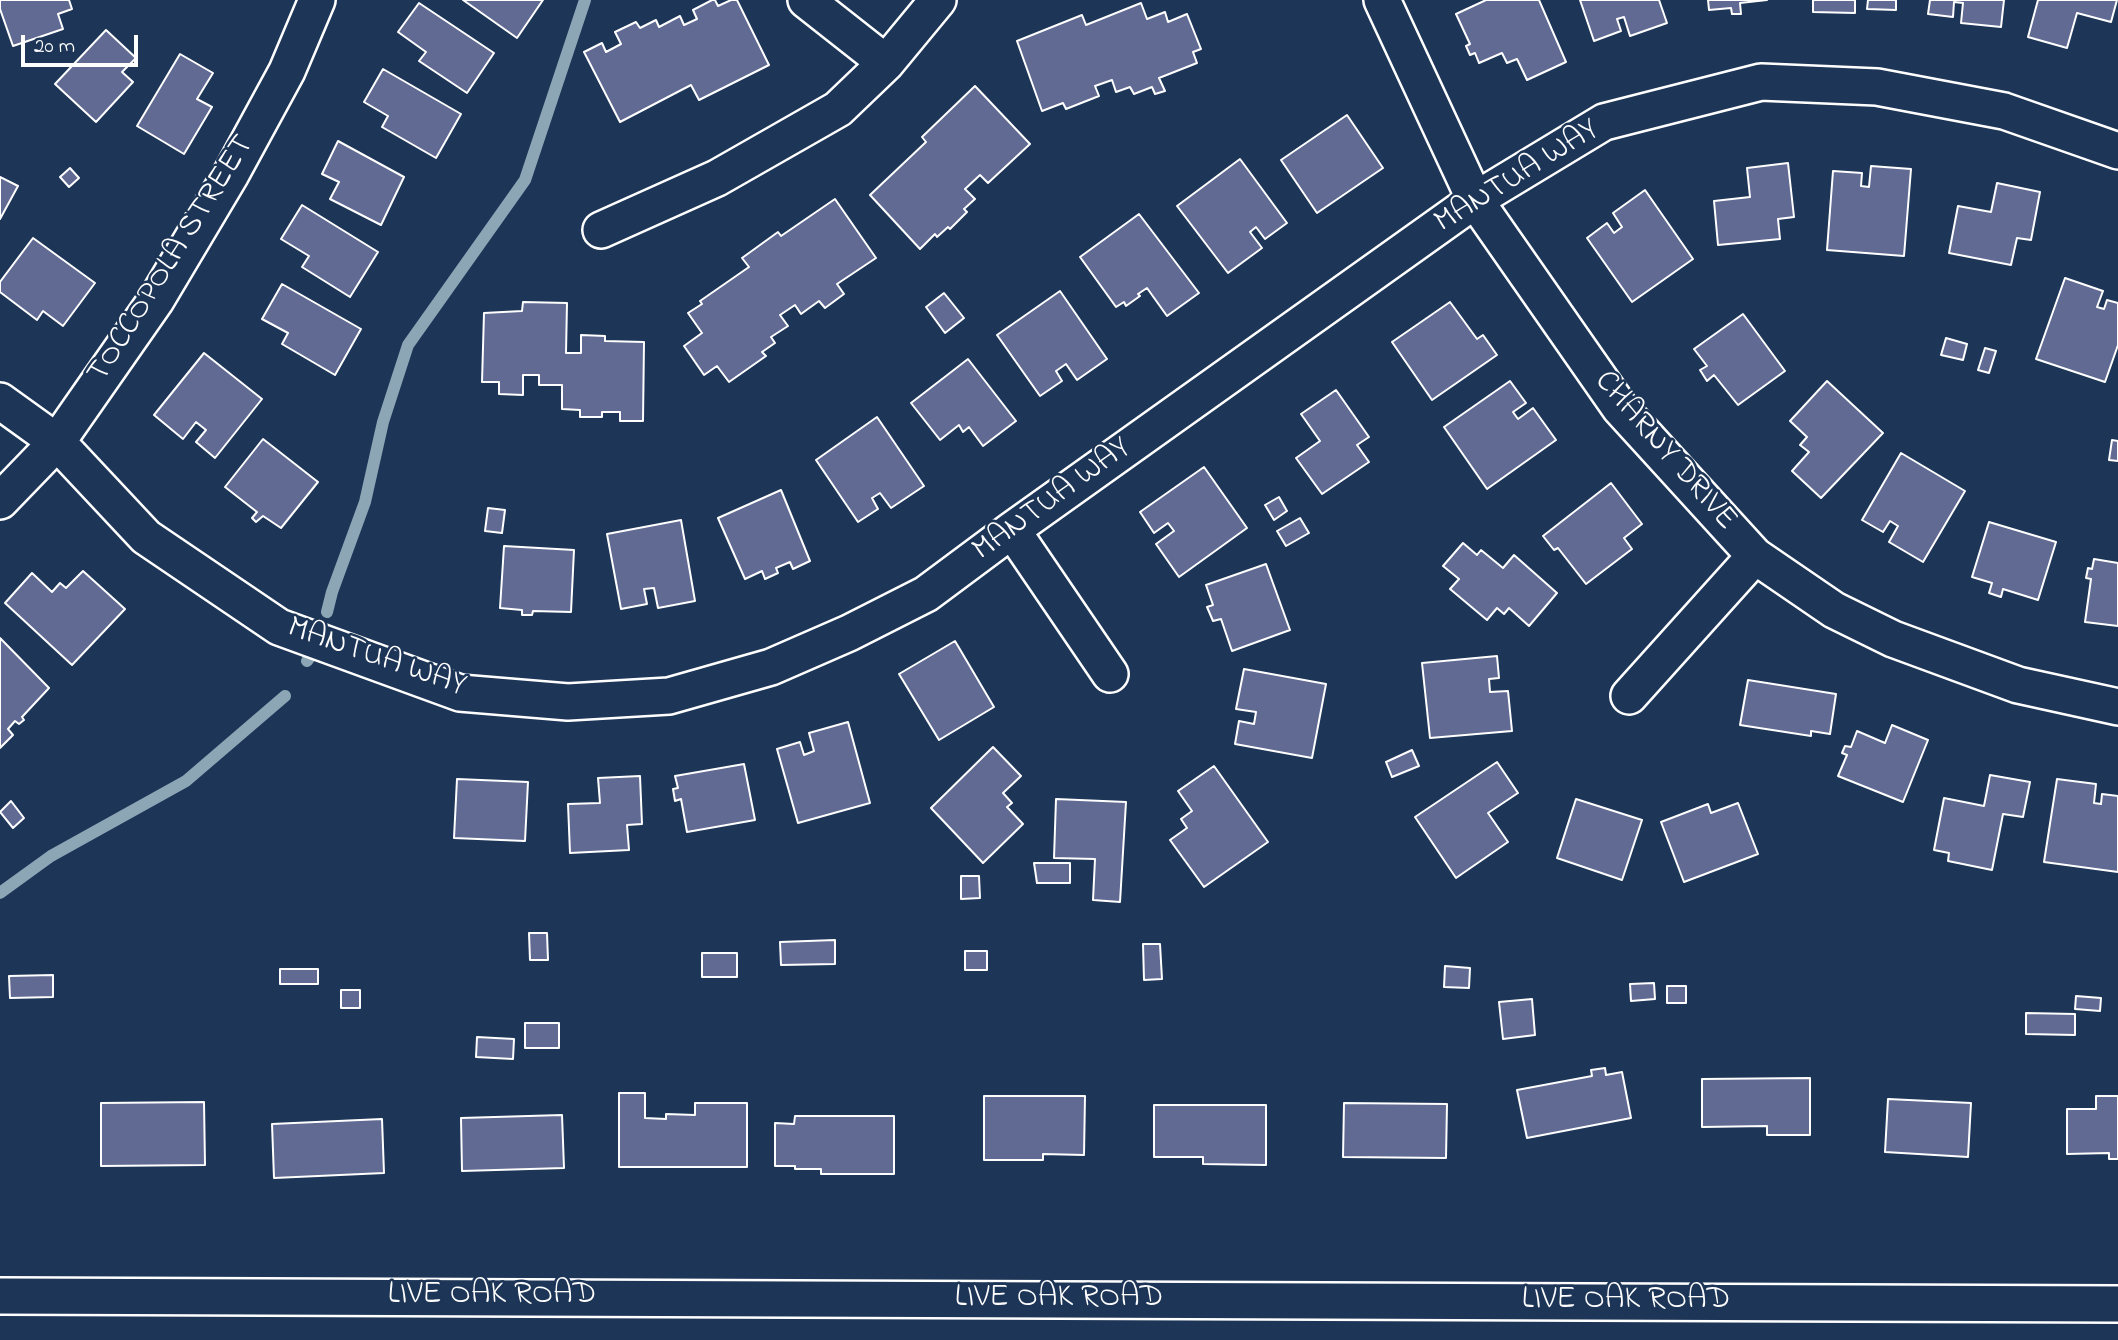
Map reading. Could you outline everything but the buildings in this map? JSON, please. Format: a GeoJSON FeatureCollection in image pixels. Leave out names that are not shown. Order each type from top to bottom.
{"type":"FeatureCollection","features":[{"type":"Feature","properties":{"kind":"street"},"geometry":{"type":"LineString","coordinates":[[806,0],[886,63]]}},
{"type":"Feature","properties":{"kind":"street"},"geometry":{"type":"LineString","coordinates":[[601,230],[717,178],[838,109],[886,63],[938,0]]}},
{"type":"Feature","properties":{"kind":"street","name":"CHARNY DRIVE"},"geometry":{"type":"LineString","coordinates":[[1382,0],[1475,200],[1620,408],[1755,556],[1834,610],[1893,639],[2018,685],[2118,707]]}},
{"type":"Feature","properties":{"kind":"street","name":"TOCCOPOLA STREET"},"geometry":{"type":"LineString","coordinates":[[0,501],[57,442],[156,300],[288,71],[314,1]]}},
{"type":"Feature","properties":{"kind":"street","name":"MANTUA WAY"},"geometry":{"type":"LineString","coordinates":[[0,401],[57,442],[146,537],[279,627],[460,693],[568,702],[669,696],[771,667],[849,633],[926,594],[1475,200],[1604,122],[1761,82],[1877,87],[2004,111],[2118,151]]}},
{"type":"Feature","properties":{"kind":"street"},"geometry":{"type":"LineString","coordinates":[[1012,530],[1110,674]]}},
{"type":"Feature","properties":{"kind":"street"},"geometry":{"type":"LineString","coordinates":[[1629,696],[1755,556]]}},
{"type":"Feature","properties":{"kind":"street","name":"LIVE OAK ROAD"},"geometry":{"type":"LineString","coordinates":[[0,1296],[2118,1304]]}},
{"type":"Feature","properties":{"kind":"waterway"},"geometry":{"type":"LineString","coordinates":[[327,612],[365,502],[383,422],[408,345],[525,180],[585,0]]}},
{"type":"Feature","properties":{"kind":"waterway"},"geometry":{"type":"LineString","coordinates":[[307,661],[318,646]]}},
{"type":"Feature","properties":{"kind":"waterway"},"geometry":{"type":"LineString","coordinates":[[0,893],[51,856],[186,781],[285,696]]}}]}
